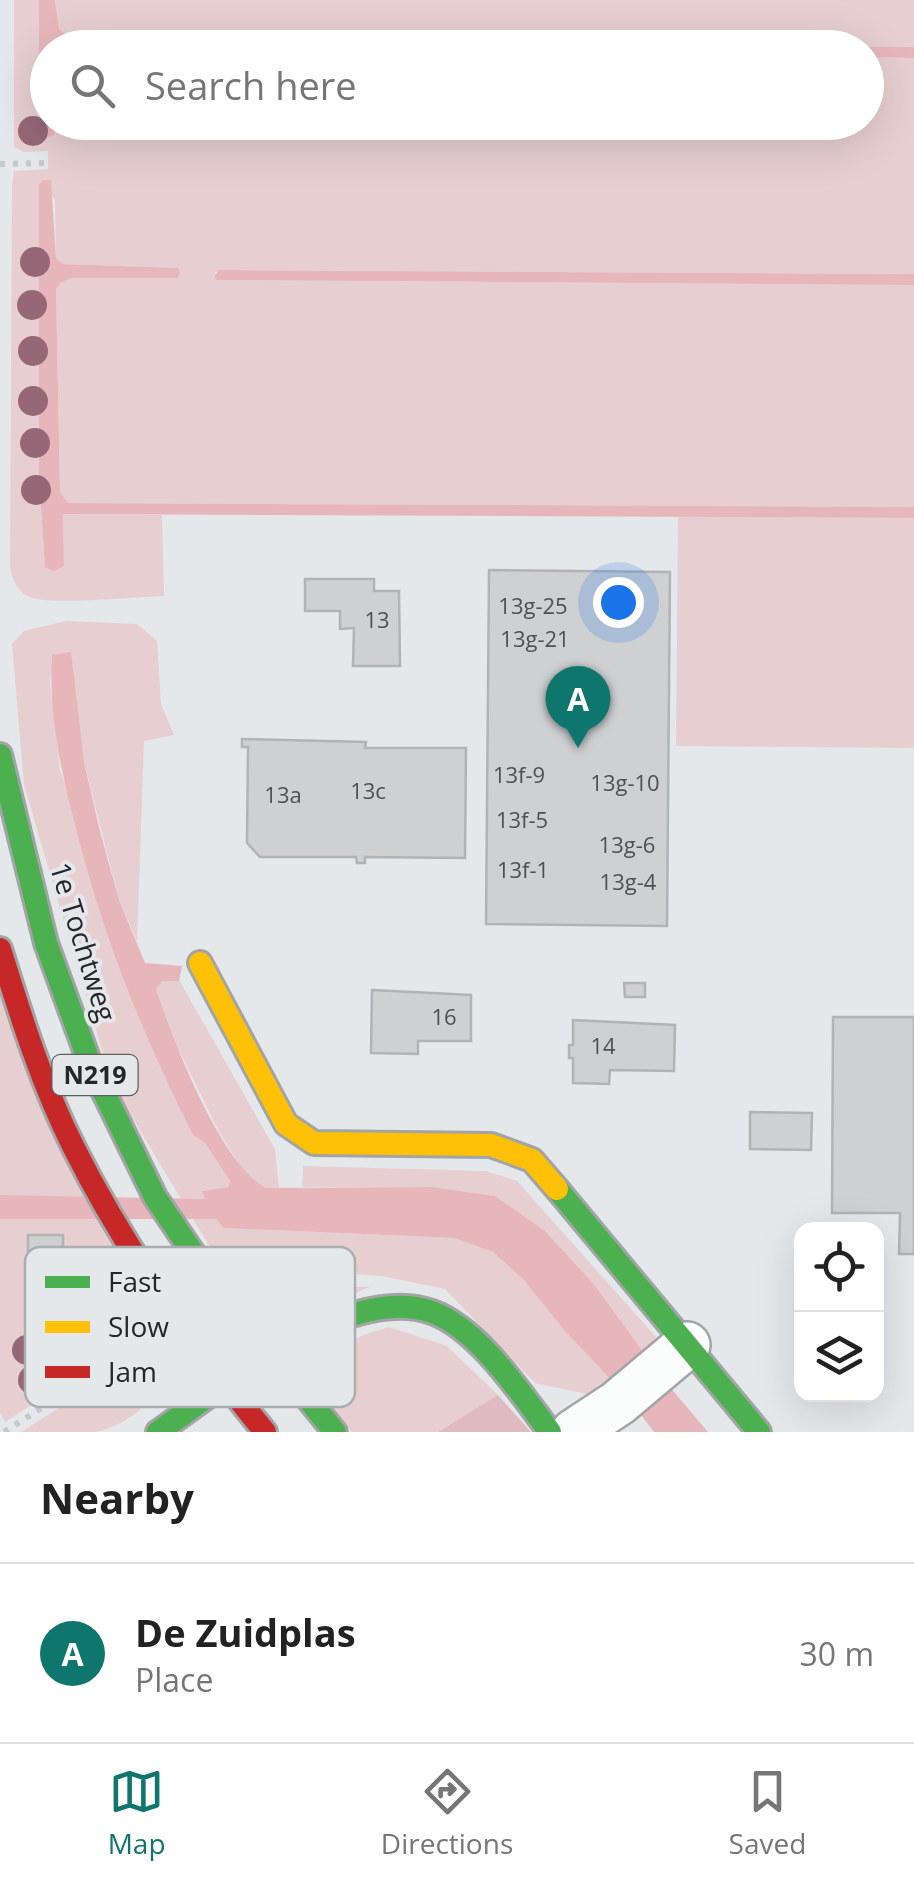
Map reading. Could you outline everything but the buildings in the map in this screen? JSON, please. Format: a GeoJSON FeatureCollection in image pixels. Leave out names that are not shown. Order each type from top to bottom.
{"type":"FeatureCollection","features":[{"type":"Feature","properties":{"kind":"main road","name":"1e Tochtweg"},"geometry":{"type":"LineString","coordinates":[[0,756],[46,942],[90,1064],[154,1197],[188,1247]]}},
{"type":"Feature","properties":{"kind":"main road","name":"N219"},"geometry":{"type":"LineString","coordinates":[[0,949],[17,1012],[45,1086],[128,1247]]}},
{"type":"Feature","properties":{"kind":"main road"},"geometry":{"type":"LineString","coordinates":[[200,963],[286,1124],[314,1143],[491,1146],[532,1160],[675,1355],[759,1432]]}},
{"type":"Feature","properties":{"kind":"main road"},"geometry":{"type":"LineString","coordinates":[[355,1316],[409,1306],[433,1312],[464,1333],[550,1432]]}},
{"type":"Feature","properties":{"kind":"main road"},"geometry":{"type":"LineString","coordinates":[[158,1432],[195,1407]]}},
{"type":"Feature","properties":{"kind":"main road","name":"N219"},"geometry":{"type":"LineString","coordinates":[[244,1407],[265,1432]]}},
{"type":"Feature","properties":{"kind":"main road","name":"1e Tochtweg"},"geometry":{"type":"LineString","coordinates":[[315,1407],[336,1432]]}},
{"type":"Feature","properties":{"kind":"street"},"geometry":{"type":"LineString","coordinates":[[574,1432],[675,1355]]}},
{"type":"Feature","properties":{"kind":"path"},"geometry":{"type":"LineString","coordinates":[[0,164],[50,163]]}},
{"type":"Feature","properties":{"kind":"shaded area"},"geometry":{"type":"Polygon","coordinates":[[[14,0],[39,0],[39,30],[30,30],[30,140],[884,140],[884,57],[914,58],[914,274],[220,270],[215,273],[216,279],[221,280],[914,285],[914,507],[69,503],[60,494],[56,289],[61,281],[72,278],[177,278],[180,274],[177,268],[62,264],[56,259],[55,200],[43,181],[39,184],[39,475],[45,567],[64,566],[63,514],[162,515],[164,596],[59,601],[28,596],[17,586],[10,567],[12,186],[14,171],[48,169],[48,151],[23,152],[14,147],[14,0]]]}},
{"type":"Feature","properties":{"kind":"shaded area"},"geometry":{"type":"Polygon","coordinates":[[[39,0],[55,0],[60,30],[39,30],[39,0]]]}},
{"type":"Feature","properties":{"kind":"shaded area"},"geometry":{"type":"Polygon","coordinates":[[[55,0],[914,0],[914,47],[884,47],[884,30],[59,29],[55,0]]]}},
{"type":"Feature","properties":{"kind":"shaded area"},"geometry":{"type":"Polygon","coordinates":[[[884,47],[914,47],[914,58],[884,57],[884,47]]]}},
{"type":"Feature","properties":{"kind":"shaded area"},"geometry":{"type":"Polygon","coordinates":[[[51,180],[56,258],[62,264],[178,268],[180,274],[177,278],[72,278],[56,289],[60,493],[69,503],[914,507],[914,518],[63,514],[64,566],[54,571],[45,567],[39,475],[39,184],[51,180]]]}},
{"type":"Feature","properties":{"kind":"shaded area"},"geometry":{"type":"Polygon","coordinates":[[[219,270],[914,274],[914,285],[216,280],[219,270]]]}},
{"type":"Feature","properties":{"kind":"shaded area"},"geometry":{"type":"Polygon","coordinates":[[[678,517],[914,518],[914,748],[676,746],[678,517]]]}},
{"type":"Feature","properties":{"kind":"shaded area"},"geometry":{"type":"Polygon","coordinates":[[[66,621],[137,624],[157,641],[161,704],[174,735],[144,741],[137,941],[119,900],[52,655],[50,683],[60,770],[193,1135],[205,1143],[230,1181],[228,1187],[203,1191],[223,1228],[454,1238],[493,1252],[525,1280],[563,1329],[616,1385],[587,1394],[535,1383],[445,1289],[355,1274],[355,1247],[210,1247],[112,1084],[24,785],[12,644],[24,631],[66,621]]]}},
{"type":"Feature","properties":{"kind":"shaded area"},"geometry":{"type":"Polygon","coordinates":[[[71,652],[84,762],[119,900],[145,963],[182,966],[179,981],[162,981],[156,989],[200,1098],[232,1154],[266,1188],[433,1187],[495,1196],[545,1231],[593,1283],[644,1353],[616,1385],[524,1280],[493,1252],[454,1238],[223,1228],[217,1219],[0,1219],[0,1195],[205,1199],[202,1191],[228,1187],[230,1181],[205,1143],[193,1135],[158,1062],[127,989],[89,875],[62,768],[52,701],[52,655],[71,652]]]}},
{"type":"Feature","properties":{"kind":"shaded area"},"geometry":{"type":"Polygon","coordinates":[[[179,980],[275,1149],[279,1188],[265,1188],[249,1180],[218,1130],[171,1034],[155,989],[162,981],[179,980]]]}},
{"type":"Feature","properties":{"kind":"shaded area"},"geometry":{"type":"Polygon","coordinates":[[[0,997],[120,1247],[25,1247],[25,1407],[28,1407],[5,1422],[0,1412],[0,997]]]}},
{"type":"Feature","properties":{"kind":"shaded area"},"geometry":{"type":"Polygon","coordinates":[[[303,1166],[486,1171],[517,1181],[656,1337],[653,1352],[644,1353],[593,1283],[545,1231],[495,1196],[433,1187],[302,1187],[303,1166]]]}},
{"type":"Feature","properties":{"kind":"shaded area"},"geometry":{"type":"Polygon","coordinates":[[[389,1327],[447,1346],[498,1395],[438,1432],[352,1432],[330,1407],[355,1407],[355,1339],[389,1327]]]}},
{"type":"Feature","properties":{"kind":"shaded area"},"geometry":{"type":"Polygon","coordinates":[[[669,1386],[708,1432],[654,1432],[638,1411],[669,1386]]]}},
{"type":"Feature","properties":{"kind":"shaded area"},"geometry":{"type":"Polygon","coordinates":[[[498,1395],[531,1432],[438,1432],[498,1395]]]}},
{"type":"Feature","properties":{"kind":"shaded area"},"geometry":{"type":"Polygon","coordinates":[[[60,1407],[144,1407],[120,1423],[94,1432],[21,1432],[60,1407]]]}},
{"type":"Feature","properties":{"kind":"traffic: fast"},"geometry":{"type":"LineString","coordinates":[[0,755],[46,943],[90,1064],[155,1197],[189,1247]]}},
{"type":"Feature","properties":{"kind":"traffic: fast"},"geometry":{"type":"LineString","coordinates":[[557,1189],[759,1432]]}},
{"type":"Feature","properties":{"kind":"traffic: fast"},"geometry":{"type":"LineString","coordinates":[[355,1315],[399,1307],[432,1312],[449,1320],[498,1364],[550,1432]]}},
{"type":"Feature","properties":{"kind":"traffic: fast"},"geometry":{"type":"LineString","coordinates":[[158,1432],[193,1407]]}},
{"type":"Feature","properties":{"kind":"traffic: fast"},"geometry":{"type":"LineString","coordinates":[[315,1407],[335,1432]]}},
{"type":"Feature","properties":{"kind":"traffic: slow"},"geometry":{"type":"LineString","coordinates":[[200,963],[286,1124],[314,1143],[491,1145],[532,1160],[557,1189]]}},
{"type":"Feature","properties":{"kind":"traffic: jam"},"geometry":{"type":"LineString","coordinates":[[0,949],[62,1124],[131,1247]]}},
{"type":"Feature","properties":{"kind":"traffic: jam"},"geometry":{"type":"LineString","coordinates":[[245,1407],[265,1432]]}},
{"type":"Feature","properties":{"kind":"place","name":"De Zuidplas"},"geometry":{"type":"Point","coordinates":[578,748]}}]}
